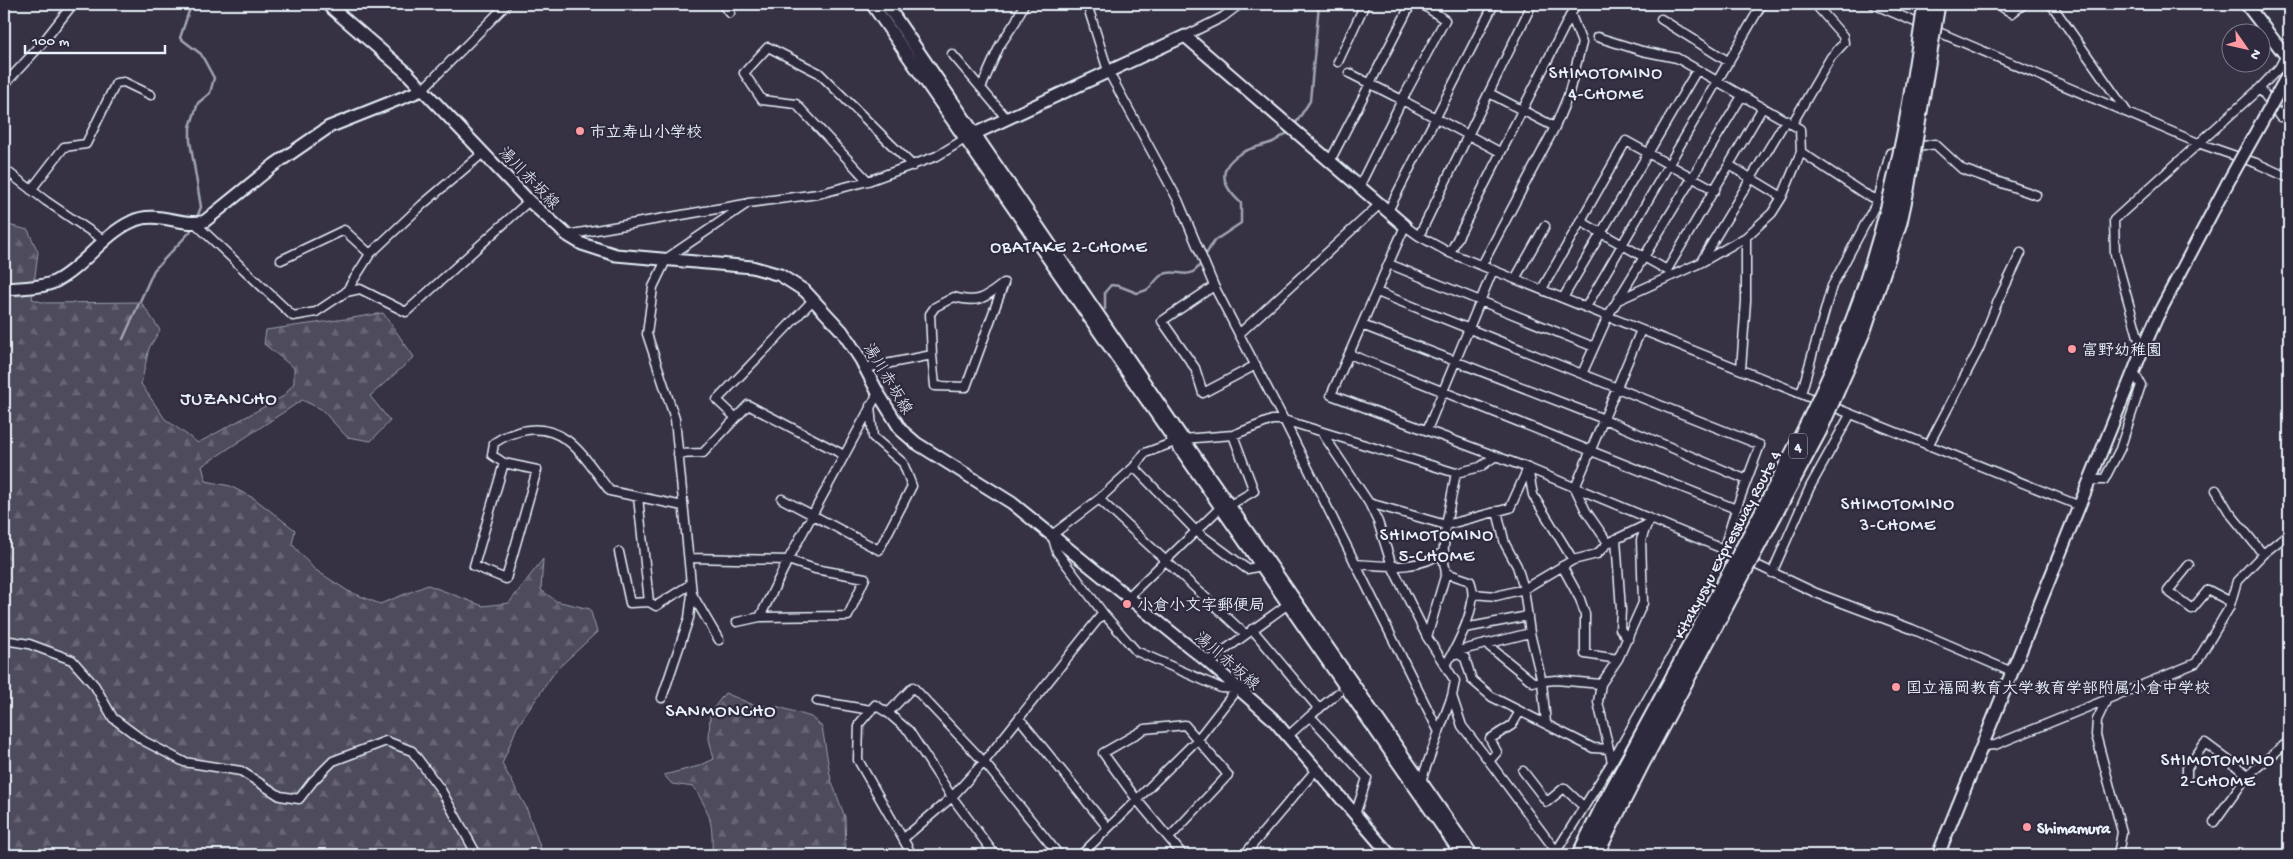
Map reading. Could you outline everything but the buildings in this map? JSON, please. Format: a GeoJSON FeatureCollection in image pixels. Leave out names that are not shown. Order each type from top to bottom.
{"type":"FeatureCollection","features":[{"type":"Feature","properties":{"kind":"highway","name":"Kitakyusyu Expressway Route 4"},"geometry":{"type":"LineString","coordinates":[[1580,855],[1603,808],[1798,446],[1840,353],[1871,272],[1895,187],[1926,4]]}},
{"type":"Feature","properties":{"kind":"highway","name":"Kitakyusyu Expressway Route 4"},"geometry":{"type":"LineString","coordinates":[[1595,855],[1641,764],[1819,430],[1863,330],[1899,222],[1937,4]]}},
{"type":"Feature","properties":{"kind":"street"},"geometry":{"type":"LineString","coordinates":[[4,85],[40,46],[73,4]]}},
{"type":"Feature","properties":{"kind":"street"},"geometry":{"type":"LineString","coordinates":[[4,289],[26,288],[56,282],[131,221],[163,216],[193,223],[205,221],[274,165],[329,127],[422,90],[507,4]]}},
{"type":"Feature","properties":{"kind":"street"},"geometry":{"type":"LineString","coordinates":[[722,4],[730,13]]}},
{"type":"Feature","properties":{"kind":"street"},"geometry":{"type":"LineString","coordinates":[[872,4],[970,136]]}},
{"type":"Feature","properties":{"kind":"street"},"geometry":{"type":"LineString","coordinates":[[886,4],[970,136],[1179,440],[1226,504],[1462,855]]}},
{"type":"Feature","properties":{"kind":"street"},"geometry":{"type":"LineString","coordinates":[[981,88],[1000,45],[1016,21],[1024,4]]}},
{"type":"Feature","properties":{"kind":"street"},"geometry":{"type":"LineString","coordinates":[[1087,4],[1108,71],[1178,200],[1214,286],[1284,420],[1439,732]]}},
{"type":"Feature","properties":{"kind":"street"},"geometry":{"type":"LineString","coordinates":[[567,235],[748,203],[818,194],[868,181],[913,166],[937,156],[970,136],[1223,18],[1240,4]]}},
{"type":"Feature","properties":{"kind":"street"},"geometry":{"type":"LineString","coordinates":[[1338,62],[1365,4]]}},
{"type":"Feature","properties":{"kind":"street"},"geometry":{"type":"LineString","coordinates":[[1330,161],[1411,4]]}},
{"type":"Feature","properties":{"kind":"street"},"geometry":{"type":"LineString","coordinates":[[1359,187],[1402,100],[1445,20],[1422,4]]}},
{"type":"Feature","properties":{"kind":"street"},"geometry":{"type":"LineString","coordinates":[[1239,334],[1384,208],[1436,118],[1494,4]]}},
{"type":"Feature","properties":{"kind":"street"},"geometry":{"type":"LineString","coordinates":[[1419,236],[1532,4]]}},
{"type":"Feature","properties":{"kind":"street"},"geometry":{"type":"LineString","coordinates":[[1450,253],[1576,4]]}},
{"type":"Feature","properties":{"kind":"street"},"geometry":{"type":"LineString","coordinates":[[1586,307],[1762,4]]}},
{"type":"Feature","properties":{"kind":"street"},"geometry":{"type":"LineString","coordinates":[[1700,263],[1751,179],[1830,57],[1844,43],[1843,36],[1815,4]]}},
{"type":"Feature","properties":{"kind":"street"},"geometry":{"type":"LineString","coordinates":[[1873,4],[2198,143],[2256,162],[2289,178]]}},
{"type":"Feature","properties":{"kind":"street"},"geometry":{"type":"LineString","coordinates":[[1997,4],[2012,13],[2024,4]]}},
{"type":"Feature","properties":{"kind":"street"},"geometry":{"type":"LineString","coordinates":[[2051,4],[2128,113]]}},
{"type":"Feature","properties":{"kind":"street"},"geometry":{"type":"LineString","coordinates":[[2142,351],[2115,254],[2114,220],[2260,88],[2279,68],[2288,55],[2246,4]]}},
{"type":"Feature","properties":{"kind":"street","name":"湯川赤坂線"},"geometry":{"type":"LineString","coordinates":[[334,6],[406,72],[529,201],[567,235],[582,244],[616,254],[752,267],[780,275],[804,291],[842,331],[901,430],[916,443],[1012,503],[1208,662],[1272,718],[1315,771],[1390,855]]}},
{"type":"Feature","properties":{"kind":"street"},"geometry":{"type":"LineString","coordinates":[[1482,265],[1555,128],[1568,96],[1582,43],[1571,15]]}},
{"type":"Feature","properties":{"kind":"street"},"geometry":{"type":"LineString","coordinates":[[1661,19],[1729,62]]}},
{"type":"Feature","properties":{"kind":"street"},"geometry":{"type":"LineString","coordinates":[[1184,36],[1405,226],[1450,253],[2080,506]]}},
{"type":"Feature","properties":{"kind":"street"},"geometry":{"type":"LineString","coordinates":[[1597,37],[1642,51],[1677,58],[1800,129],[1801,152],[1782,197],[1772,213],[1746,237],[1700,263],[1618,300]]}},
{"type":"Feature","properties":{"kind":"street"},"geometry":{"type":"LineString","coordinates":[[868,181],[796,104],[762,100],[744,73],[768,47],[819,74],[913,166]]}},
{"type":"Feature","properties":{"kind":"street"},"geometry":{"type":"LineString","coordinates":[[952,54],[1007,119]]}},
{"type":"Feature","properties":{"kind":"street"},"geometry":{"type":"LineString","coordinates":[[1563,298],[1697,70]]}},
{"type":"Feature","properties":{"kind":"street"},"geometry":{"type":"LineString","coordinates":[[1349,72],[1500,152]]}},
{"type":"Feature","properties":{"kind":"street"},"geometry":{"type":"LineString","coordinates":[[1938,855],[1984,746],[2012,672],[2157,317],[2227,184],[2289,73]]}},
{"type":"Feature","properties":{"kind":"street"},"geometry":{"type":"LineString","coordinates":[[31,190],[64,147],[86,144],[116,83],[124,82],[151,95]]}},
{"type":"Feature","properties":{"kind":"street"},"geometry":{"type":"LineString","coordinates":[[2260,88],[2280,117],[2289,103]]}},
{"type":"Feature","properties":{"kind":"street"},"geometry":{"type":"LineString","coordinates":[[1489,93],[1555,128]]}},
{"type":"Feature","properties":{"kind":"street"},"geometry":{"type":"LineString","coordinates":[[1582,374],[1608,316],[1742,96]]}},
{"type":"Feature","properties":{"kind":"street"},"geometry":{"type":"LineString","coordinates":[[1580,222],[1667,270],[1763,107]]}},
{"type":"Feature","properties":{"kind":"street"},"geometry":{"type":"LineString","coordinates":[[1542,289],[1626,141],[1714,190]]}},
{"type":"Feature","properties":{"kind":"street"},"geometry":{"type":"LineString","coordinates":[[1801,394],[1832,286],[1878,200],[1890,153],[1935,144],[1962,169],[2036,195]]}},
{"type":"Feature","properties":{"kind":"street"},"geometry":{"type":"LineString","coordinates":[[1801,152],[1863,193],[1878,200]]}},
{"type":"Feature","properties":{"kind":"street"},"geometry":{"type":"LineString","coordinates":[[346,292],[370,254],[422,205],[483,153]]}},
{"type":"Feature","properties":{"kind":"street"},"geometry":{"type":"LineString","coordinates":[[1729,165],[1782,197]]}},
{"type":"Feature","properties":{"kind":"street"},"geometry":{"type":"LineString","coordinates":[[4,168],[31,190],[105,241]]}},
{"type":"Feature","properties":{"kind":"street"},"geometry":{"type":"LineString","coordinates":[[193,223],[293,316],[316,312],[346,292],[360,289],[406,312],[529,201]]}},
{"type":"Feature","properties":{"kind":"street"},"geometry":{"type":"LineString","coordinates":[[662,698],[689,618],[692,594],[675,419],[648,334],[653,287],[667,258],[748,203]]}},
{"type":"Feature","properties":{"kind":"street"},"geometry":{"type":"LineString","coordinates":[[1405,226],[1331,395],[1528,468],[1648,521],[1723,549],[1772,573],[2012,672]]}},
{"type":"Feature","properties":{"kind":"street"},"geometry":{"type":"LineString","coordinates":[[1515,279],[1545,226]]}},
{"type":"Feature","properties":{"kind":"street"},"geometry":{"type":"LineString","coordinates":[[280,260],[344,230],[370,254]]}},
{"type":"Feature","properties":{"kind":"street"},"geometry":{"type":"LineString","coordinates":[[1741,369],[1746,300],[1746,237]]}},
{"type":"Feature","properties":{"kind":"street"},"geometry":{"type":"LineString","coordinates":[[1928,446],[1979,349],[1998,301],[2021,253]]}},
{"type":"Feature","properties":{"kind":"street"},"geometry":{"type":"LineString","coordinates":[[1389,264],[1594,347]]}},
{"type":"Feature","properties":{"kind":"street"},"geometry":{"type":"LineString","coordinates":[[1426,430],[1493,270]]}},
{"type":"Feature","properties":{"kind":"street"},"geometry":{"type":"LineString","coordinates":[[1004,283],[966,387],[935,386],[932,355],[930,314],[935,307],[954,297],[969,301],[984,298],[1004,283]]}},
{"type":"Feature","properties":{"kind":"street"},"geometry":{"type":"LineString","coordinates":[[1214,286],[1162,321],[1195,368],[1203,393],[1256,365]]}},
{"type":"Feature","properties":{"kind":"street"},"geometry":{"type":"LineString","coordinates":[[1377,292],[1760,445],[1736,509],[1712,583],[1612,762],[1555,853],[1462,726],[1452,696]]}},
{"type":"Feature","properties":{"kind":"street"},"geometry":{"type":"LineString","coordinates":[[736,418],[717,400],[813,300]]}},
{"type":"Feature","properties":{"kind":"street"},"geometry":{"type":"LineString","coordinates":[[1362,325],[1604,420],[1747,480]]}},
{"type":"Feature","properties":{"kind":"street"},"geometry":{"type":"LineString","coordinates":[[1628,639],[1620,629],[1621,610],[1612,541],[1586,511],[1575,488],[1641,330]]}},
{"type":"Feature","properties":{"kind":"street"},"geometry":{"type":"LineString","coordinates":[[1349,354],[1736,509]]}},
{"type":"Feature","properties":{"kind":"street"},"geometry":{"type":"LineString","coordinates":[[865,368],[932,355]]}},
{"type":"Feature","properties":{"kind":"street"},"geometry":{"type":"LineString","coordinates":[[2090,480],[2104,480],[2120,449],[2141,385],[2134,372]]}},
{"type":"Feature","properties":{"kind":"street"},"geometry":{"type":"LineString","coordinates":[[760,617],[812,514],[878,393]]}},
{"type":"Feature","properties":{"kind":"street"},"geometry":{"type":"LineString","coordinates":[[678,454],[703,453],[748,405],[844,455]]}},
{"type":"Feature","properties":{"kind":"street"},"geometry":{"type":"LineString","coordinates":[[782,499],[879,550],[912,486],[903,463],[873,437],[870,406]]}},
{"type":"Feature","properties":{"kind":"street"},"geometry":{"type":"LineString","coordinates":[[1772,573],[1810,487],[1850,415]]}},
{"type":"Feature","properties":{"kind":"street"},"geometry":{"type":"LineString","coordinates":[[1237,689],[1221,688],[1136,651],[1103,613],[1056,552],[1052,535],[1099,499],[1134,467],[1145,453],[1179,440],[1233,435],[1272,420],[1284,420],[1323,434],[1456,474],[1480,467],[1496,456]]}},
{"type":"Feature","properties":{"kind":"street"},"geometry":{"type":"LineString","coordinates":[[504,463],[474,566],[506,579],[538,470],[504,463],[492,455],[494,443],[505,435],[535,428],[559,433],[573,444],[610,491],[683,506]]}},
{"type":"Feature","properties":{"kind":"street"},"geometry":{"type":"LineString","coordinates":[[1323,434],[1369,503],[1378,522],[1392,566],[1427,637],[1455,681],[1452,696],[1421,781]]}},
{"type":"Feature","properties":{"kind":"street"},"geometry":{"type":"LineString","coordinates":[[1128,598],[1226,504],[1254,491],[1233,435]]}},
{"type":"Feature","properties":{"kind":"street"},"geometry":{"type":"LineString","coordinates":[[1134,467],[1196,531],[1247,569],[1261,566]]}},
{"type":"Feature","properties":{"kind":"street"},"geometry":{"type":"LineString","coordinates":[[1369,503],[1446,524],[1510,508],[1528,468]]}},
{"type":"Feature","properties":{"kind":"street"},"geometry":{"type":"LineString","coordinates":[[1528,468],[1533,494],[1573,560]]}},
{"type":"Feature","properties":{"kind":"street"},"geometry":{"type":"LineString","coordinates":[[1427,637],[1446,573],[1444,551],[1446,524],[1456,474]]}},
{"type":"Feature","properties":{"kind":"street"},"geometry":{"type":"LineString","coordinates":[[2216,490],[2229,512],[2263,554]]}},
{"type":"Feature","properties":{"kind":"street"},"geometry":{"type":"LineString","coordinates":[[638,497],[649,602]]}},
{"type":"Feature","properties":{"kind":"street"},"geometry":{"type":"LineString","coordinates":[[1099,499],[1245,634]]}},
{"type":"Feature","properties":{"kind":"street"},"geometry":{"type":"LineString","coordinates":[[1226,504],[1261,566],[1291,602],[1421,781],[1472,855]]}},
{"type":"Feature","properties":{"kind":"street"},"geometry":{"type":"LineString","coordinates":[[1497,512],[1504,544],[1517,566],[1524,589],[1530,633],[1542,682],[1546,724]]}},
{"type":"Feature","properties":{"kind":"street"},"geometry":{"type":"LineString","coordinates":[[1473,594],[1496,596],[1524,589],[1573,560],[1597,554],[1612,541],[1648,521]]}},
{"type":"Feature","properties":{"kind":"street"},"geometry":{"type":"LineString","coordinates":[[1612,762],[1598,702],[1601,684],[1618,659],[1643,603],[1641,540],[1648,521]]}},
{"type":"Feature","properties":{"kind":"street"},"geometry":{"type":"LineString","coordinates":[[1984,746],[1995,745],[2107,698],[2152,683],[2196,663],[2231,602],[2237,581],[2263,554],[2289,533]]}},
{"type":"Feature","properties":{"kind":"street"},"geometry":{"type":"LineString","coordinates":[[1355,564],[1392,566],[1418,564],[1437,557],[1444,551]]}},
{"type":"Feature","properties":{"kind":"street"},"geometry":{"type":"LineString","coordinates":[[619,552],[630,603],[649,602],[656,606],[691,584]]}},
{"type":"Feature","properties":{"kind":"street"},"geometry":{"type":"LineString","coordinates":[[690,558],[788,560],[815,569],[865,578],[848,616],[760,617],[737,622]]}},
{"type":"Feature","properties":{"kind":"street"},"geometry":{"type":"LineString","coordinates":[[2189,565],[2168,591],[2192,609],[2208,590],[2231,602]]}},
{"type":"Feature","properties":{"kind":"street"},"geometry":{"type":"LineString","coordinates":[[1562,566],[1580,599],[1585,614],[1585,654],[1618,659]]}},
{"type":"Feature","properties":{"kind":"street"},"geometry":{"type":"LineString","coordinates":[[1446,573],[1470,581],[1474,590],[1462,638],[1446,666]]}},
{"type":"Feature","properties":{"kind":"street"},"geometry":{"type":"LineString","coordinates":[[692,594],[719,640]]}},
{"type":"Feature","properties":{"kind":"street"},"geometry":{"type":"LineString","coordinates":[[1208,662],[1291,602]]}},
{"type":"Feature","properties":{"kind":"street"},"geometry":{"type":"LineString","coordinates":[[903,839],[952,797],[984,762],[1103,613]]}},
{"type":"Feature","properties":{"kind":"street"},"geometry":{"type":"LineString","coordinates":[[1465,628],[1528,616]]}},
{"type":"Feature","properties":{"kind":"street"},"geometry":{"type":"LineString","coordinates":[[1252,629],[1319,709]]}},
{"type":"Feature","properties":{"kind":"street"},"geometry":{"type":"LineString","coordinates":[[1454,652],[1530,633]]}},
{"type":"Feature","properties":{"kind":"street"},"geometry":{"type":"LineString","coordinates":[[4,640],[29,644],[72,660],[95,686],[113,718],[144,742],[184,762],[241,771],[280,796],[299,800],[313,781],[333,761],[386,741],[412,751],[441,790],[477,855]]}},
{"type":"Feature","properties":{"kind":"street"},"geometry":{"type":"LineString","coordinates":[[1485,643],[1533,682],[1556,680],[1601,684]]}},
{"type":"Feature","properties":{"kind":"street"},"geometry":{"type":"LineString","coordinates":[[1454,652],[1465,658],[1472,680],[1492,697],[1593,748],[1609,749]]}},
{"type":"Feature","properties":{"kind":"street"},"geometry":{"type":"LineString","coordinates":[[888,713],[913,687],[984,762],[1059,855]]}},
{"type":"Feature","properties":{"kind":"street"},"geometry":{"type":"LineString","coordinates":[[1081,855],[1198,739],[1237,689]]}},
{"type":"Feature","properties":{"kind":"street"},"geometry":{"type":"LineString","coordinates":[[1287,737],[1338,693]]}},
{"type":"Feature","properties":{"kind":"street"},"geometry":{"type":"LineString","coordinates":[[2107,698],[2097,720],[2096,735],[2122,832],[2118,855]]}},
{"type":"Feature","properties":{"kind":"street"},"geometry":{"type":"LineString","coordinates":[[817,701],[871,710]]}},
{"type":"Feature","properties":{"kind":"street"},"geometry":{"type":"LineString","coordinates":[[912,855],[858,760],[859,724],[875,705],[888,713],[909,731],[952,797],[995,855]]}},
{"type":"Feature","properties":{"kind":"street"},"geometry":{"type":"LineString","coordinates":[[1489,761],[1497,752],[1490,739],[1512,725],[1519,712]]}},
{"type":"Feature","properties":{"kind":"street"},"geometry":{"type":"LineString","coordinates":[[1310,716],[1367,778],[1355,815]]}},
{"type":"Feature","properties":{"kind":"street"},"geometry":{"type":"LineString","coordinates":[[1019,718],[1108,828]]}},
{"type":"Feature","properties":{"kind":"street"},"geometry":{"type":"LineString","coordinates":[[1169,838],[1228,776],[1185,726],[1145,729],[1103,754],[1137,800],[1183,855]]}},
{"type":"Feature","properties":{"kind":"street"},"geometry":{"type":"LineString","coordinates":[[2214,822],[2248,775],[2289,741]]}},
{"type":"Feature","properties":{"kind":"street"},"geometry":{"type":"LineString","coordinates":[[2187,776],[2187,768],[2205,743],[2248,775]]}},
{"type":"Feature","properties":{"kind":"street"},"geometry":{"type":"LineString","coordinates":[[1244,855],[1315,771]]}},
{"type":"Feature","properties":{"kind":"street"},"geometry":{"type":"LineString","coordinates":[[1523,771],[1547,802],[1564,788],[1584,806]]}},
{"type":"Feature","properties":{"kind":"green space"},"geometry":{"type":"Polygon","coordinates":[[[4,224],[28,230],[38,252],[32,299],[45,303],[141,302],[160,330],[149,348],[141,384],[165,419],[198,443],[284,396],[294,383],[294,368],[264,344],[266,330],[383,313],[414,357],[370,396],[390,421],[371,441],[347,437],[321,409],[302,400],[202,466],[206,481],[230,486],[255,499],[295,530],[292,544],[314,569],[348,591],[380,604],[428,585],[483,606],[509,603],[543,559],[541,590],[556,601],[590,609],[597,632],[556,670],[517,727],[502,764],[526,807],[543,855],[4,855],[4,224]]]}},
{"type":"Feature","properties":{"kind":"green space"},"geometry":{"type":"Polygon","coordinates":[[[725,693],[756,706],[779,707],[811,717],[822,727],[831,780],[845,817],[846,855],[712,855],[710,819],[694,787],[672,784],[664,775],[699,766],[714,759],[709,739],[710,713],[725,693]]]}},
{"type":"Feature","properties":{"kind":"waterway"},"geometry":{"type":"LineString","coordinates":[[189,4],[190,8],[180,38],[201,54],[214,78],[210,93],[198,103],[190,127],[190,141],[201,207],[196,220]]}},
{"type":"Feature","properties":{"kind":"waterway"},"geometry":{"type":"LineString","coordinates":[[1294,126],[1310,101],[1319,4]]}},
{"type":"Feature","properties":{"kind":"waterway"},"geometry":{"type":"LineString","coordinates":[[1205,256],[1214,241],[1241,223],[1241,203],[1229,190],[1224,176],[1228,164],[1243,152],[1273,142],[1289,132]]}},
{"type":"Feature","properties":{"kind":"waterway"},"geometry":{"type":"LineString","coordinates":[[123,339],[154,270],[190,232],[193,225]]}},
{"type":"Feature","properties":{"kind":"waterway"},"geometry":{"type":"LineString","coordinates":[[1105,309],[1105,292],[1111,285],[1137,293],[1148,289],[1160,276],[1173,272],[1184,274],[1193,272],[1202,261]]}},
{"type":"Feature","properties":{"kind":"place","name":"市立寿山小学校"},"geometry":{"type":"Point","coordinates":[580,131]}},
{"type":"Feature","properties":{"kind":"place","name":"富野幼稚園"},"geometry":{"type":"Point","coordinates":[2072,349]}},
{"type":"Feature","properties":{"kind":"place","name":"小倉小文字郵便局"},"geometry":{"type":"Point","coordinates":[1127,604]}},
{"type":"Feature","properties":{"kind":"place","name":"国立福岡教育大学教育学部附属小倉中学校"},"geometry":{"type":"Point","coordinates":[1896,687]}},
{"type":"Feature","properties":{"kind":"place","name":"Shimamura"},"geometry":{"type":"Point","coordinates":[2027,827]}},
{"type":"Feature","properties":{"kind":"district","name":"SHIMOTOMINO 4-CHOME"},"geometry":{"type":"Point","coordinates":[1606,82]}},
{"type":"Feature","properties":{"kind":"district","name":"OBATAKE 2-CHOME"},"geometry":{"type":"Point","coordinates":[1069,246]}},
{"type":"Feature","properties":{"kind":"district","name":"JUZANCHO"},"geometry":{"type":"Point","coordinates":[229,397]}},
{"type":"Feature","properties":{"kind":"district","name":"SHIMOTOMINO 3-CHOME"},"geometry":{"type":"Point","coordinates":[1898,513]}},
{"type":"Feature","properties":{"kind":"district","name":"SHIMOTOMINO 5-CHOME"},"geometry":{"type":"Point","coordinates":[1437,544]}},
{"type":"Feature","properties":{"kind":"district","name":"SANMONCHO"},"geometry":{"type":"Point","coordinates":[721,709]}},
{"type":"Feature","properties":{"kind":"district","name":"SHIMOTOMINO 2-CHOME"},"geometry":{"type":"Point","coordinates":[2218,770]}}]}
